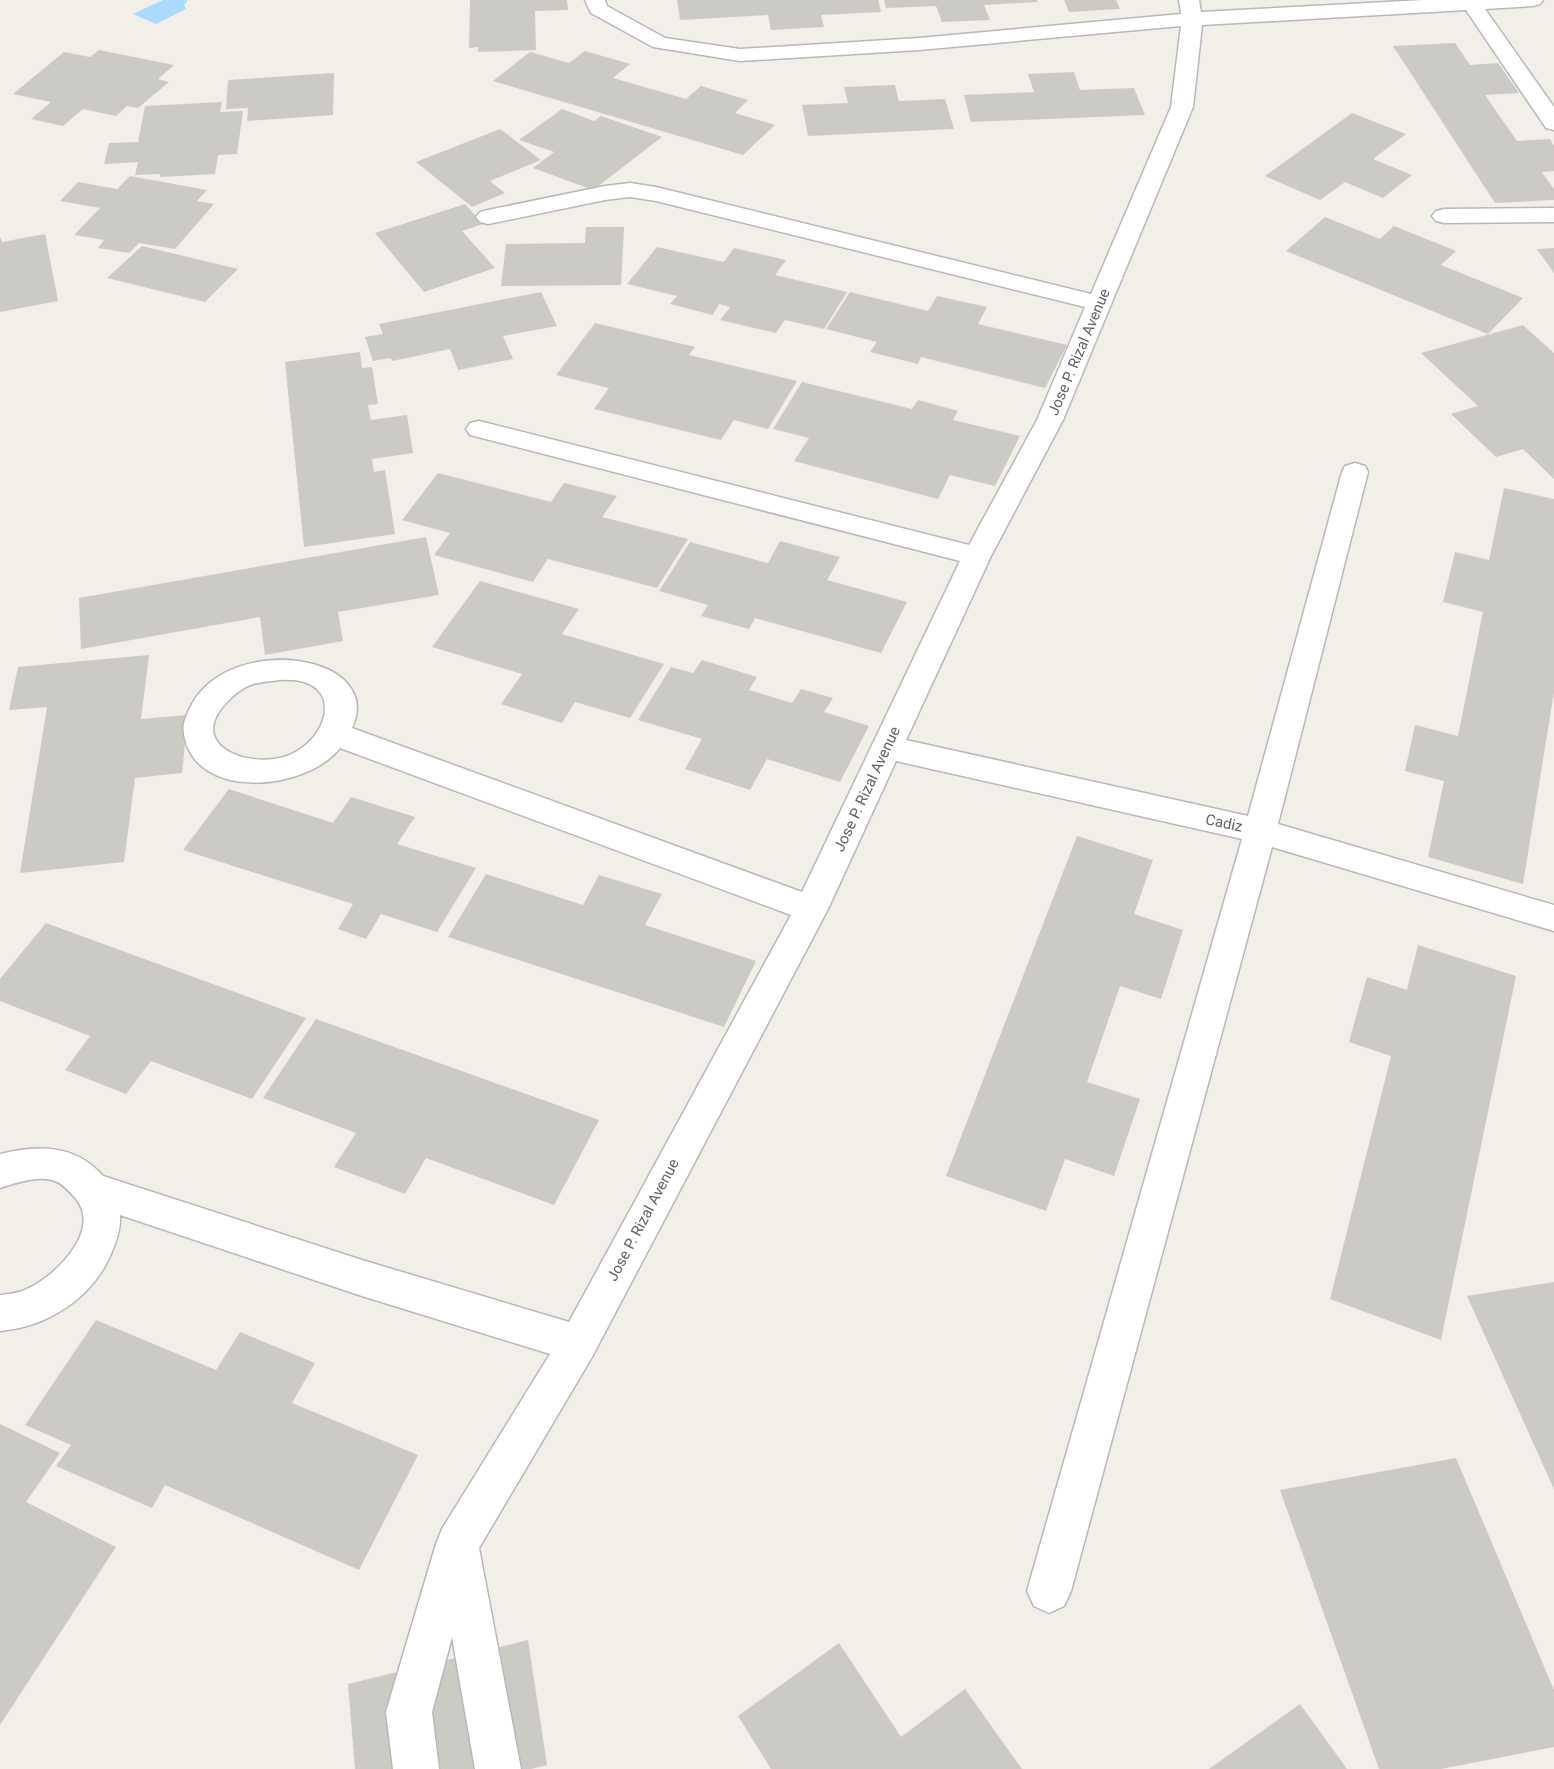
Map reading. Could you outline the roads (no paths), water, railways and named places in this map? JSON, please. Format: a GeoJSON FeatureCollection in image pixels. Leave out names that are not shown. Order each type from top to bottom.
{"type":"FeatureCollection","features":[{"type":"Feature","properties":{"kind":"street"},"geometry":{"type":"LineString","coordinates":[[595,0],[598,9],[660,43],[740,55],[919,44],[1191,9],[1533,0]]}},
{"type":"Feature","properties":{"kind":"street"},"geometry":{"type":"LineString","coordinates":[[1471,3],[1554,123]]}},
{"type":"Feature","properties":{"kind":"street","name":"Jose P. Rizal Avenue"},"geometry":{"type":"LineString","coordinates":[[416,1769],[409,1712],[457,1544],[578,1344],[811,909],[977,556],[1050,420],[1182,107],[1191,9]]}},
{"type":"Feature","properties":{"kind":"street"},"geometry":{"type":"LineString","coordinates":[[488,217],[630,190],[656,194],[1099,303]]}},
{"type":"Feature","properties":{"kind":"street"},"geometry":{"type":"LineString","coordinates":[[1444,216],[1554,215]]}},
{"type":"Feature","properties":{"kind":"street"},"geometry":{"type":"LineString","coordinates":[[478,429],[977,556]]}},
{"type":"Feature","properties":{"kind":"street"},"geometry":{"type":"LineString","coordinates":[[1049,1591],[1260,831],[1355,472]]}},
{"type":"Feature","properties":{"kind":"street"},"geometry":{"type":"LineString","coordinates":[[286,669],[308,673],[326,682],[340,699],[342,717],[335,734],[320,751],[288,768],[262,772],[229,767],[211,757],[200,742],[198,725],[205,707],[219,691],[238,678],[262,671],[286,669]]}},
{"type":"Feature","properties":{"kind":"street"},"geometry":{"type":"LineString","coordinates":[[335,734],[811,909]]}},
{"type":"Feature","properties":{"kind":"street","name":"Cadiz"},"geometry":{"type":"LineString","coordinates":[[888,748],[1260,831],[1554,918]]}},
{"type":"Feature","properties":{"kind":"street"},"geometry":{"type":"LineString","coordinates":[[0,1172],[22,1165],[50,1164],[74,1172],[94,1190],[374,1282],[578,1344]]}},
{"type":"Feature","properties":{"kind":"street"},"geometry":{"type":"LineString","coordinates":[[0,1313],[14,1312],[45,1302],[71,1283],[90,1260],[100,1237],[102,1211],[94,1190]]}},
{"type":"Feature","properties":{"kind":"street"},"geometry":{"type":"LineString","coordinates":[[457,1544],[498,1769]]}},
{"type":"Feature","properties":{"kind":"water"},"geometry":{"type":"Polygon","coordinates":[[[163,0],[188,0],[184,5],[186,9],[156,24],[133,14],[163,0]]]}}]}
